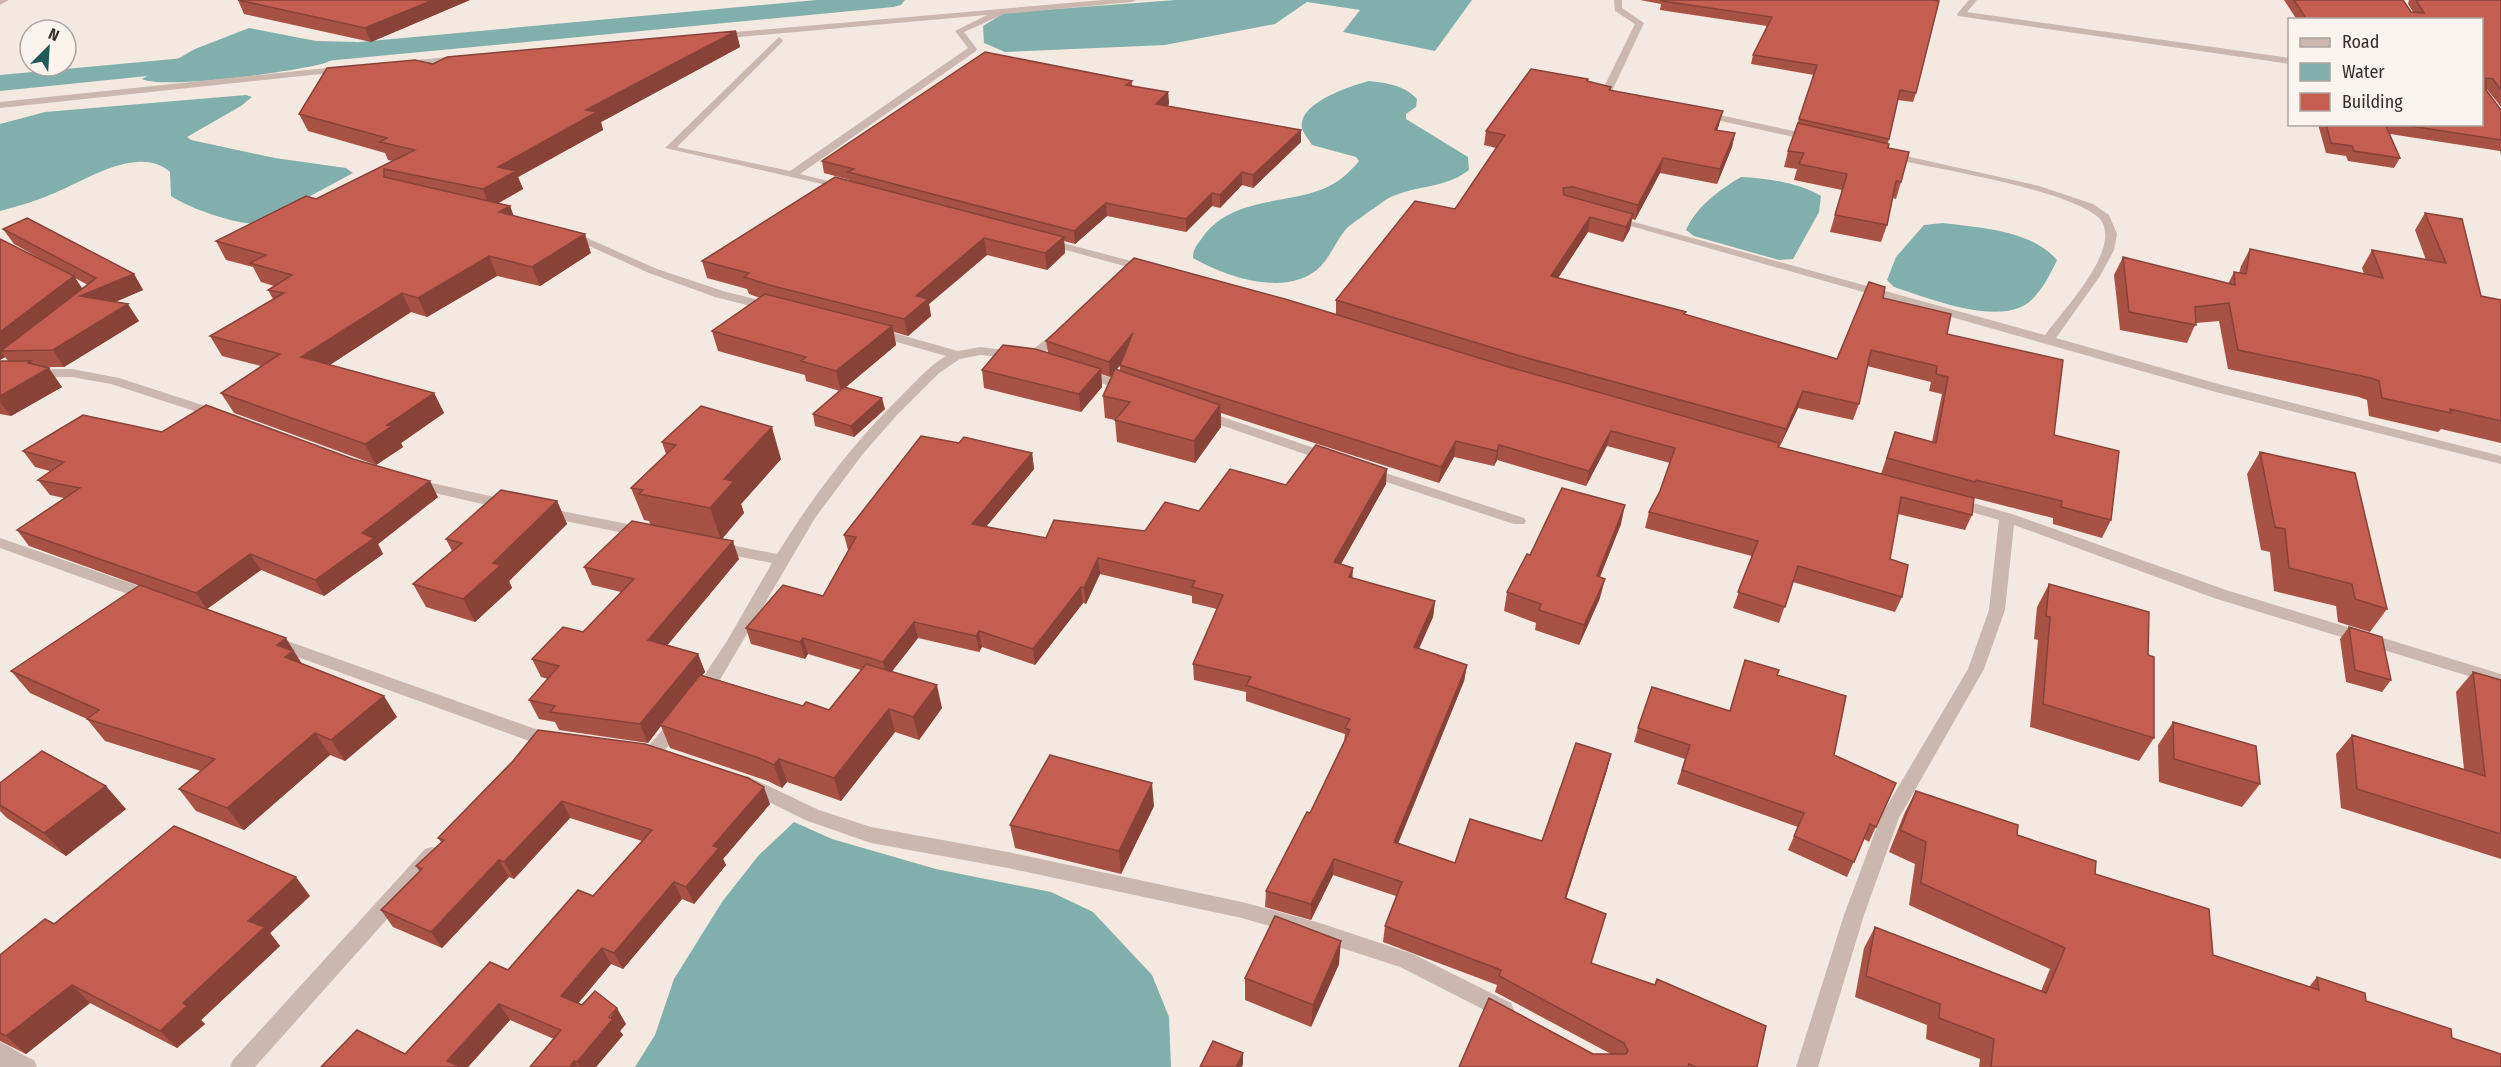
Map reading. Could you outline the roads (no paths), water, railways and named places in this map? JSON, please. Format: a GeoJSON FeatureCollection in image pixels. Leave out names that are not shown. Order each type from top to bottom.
{"type":"FeatureCollection","features":[{"type":"Feature","properties":{"kind":"street"},"geometry":{"type":"LineString","coordinates":[[0,2],[5,0]]}},
{"type":"Feature","properties":{"kind":"street"},"geometry":{"type":"LineString","coordinates":[[703,37],[1132,0]]}},
{"type":"Feature","properties":{"kind":"street"},"geometry":{"type":"LineString","coordinates":[[1618,0],[1618,9],[1640,23],[1605,95],[1628,100]]}},
{"type":"Feature","properties":{"kind":"street"},"geometry":{"type":"LineString","coordinates":[[1973,0],[1961,14],[2288,61]]}},
{"type":"Feature","properties":{"kind":"street"},"geometry":{"type":"LineString","coordinates":[[792,175],[973,49],[959,31],[1003,10]]}},
{"type":"Feature","properties":{"kind":"street"},"geometry":{"type":"LineString","coordinates":[[779,40],[670,148],[857,191]]}},
{"type":"Feature","properties":{"kind":"street"},"geometry":{"type":"LineString","coordinates":[[394,65],[474,58]]}},
{"type":"Feature","properties":{"kind":"street"},"geometry":{"type":"LineString","coordinates":[[0,105],[359,68]]}},
{"type":"Feature","properties":{"kind":"street"},"geometry":{"type":"LineString","coordinates":[[2484,94],[2501,95]]}},
{"type":"Feature","properties":{"kind":"street"},"geometry":{"type":"LineString","coordinates":[[1685,111],[1822,140]]}},
{"type":"Feature","properties":{"kind":"street"},"geometry":{"type":"LineString","coordinates":[[1876,153],[2042,190],[2081,202],[2103,214],[2109,225],[2112,241],[2088,286],[2048,340]]}},
{"type":"Feature","properties":{"kind":"street"},"geometry":{"type":"LineString","coordinates":[[1604,217],[2217,388],[2501,460]]}},
{"type":"Feature","properties":{"kind":"street"},"geometry":{"type":"LineString","coordinates":[[552,227],[583,238],[653,271],[719,294],[786,310]]}},
{"type":"Feature","properties":{"kind":"street"},"geometry":{"type":"LineString","coordinates":[[1031,237],[1161,272]]}},
{"type":"Feature","properties":{"kind":"street"},"geometry":{"type":"LineString","coordinates":[[1115,280],[1131,264]]}},
{"type":"Feature","properties":{"kind":"street"},"geometry":{"type":"LineString","coordinates":[[1032,357],[1076,319]]}},
{"type":"Feature","properties":{"kind":"street"},"geometry":{"type":"LineString","coordinates":[[868,330],[958,356]]}},
{"type":"Feature","properties":{"kind":"street"},"geometry":{"type":"LineString","coordinates":[[653,752],[672,732],[735,646],[782,560],[830,485],[863,443],[918,386],[942,364],[958,356],[980,351],[1032,357],[1051,363]]}},
{"type":"Feature","properties":{"kind":"street"},"geometry":{"type":"LineString","coordinates":[[1071,369],[1147,394]]}},
{"type":"Feature","properties":{"kind":"street"},"geometry":{"type":"LineString","coordinates":[[0,374],[72,373],[103,379],[228,418]]}},
{"type":"Feature","properties":{"kind":"street"},"geometry":{"type":"LineString","coordinates":[[1186,408],[1519,521]]}},
{"type":"Feature","properties":{"kind":"street"},"geometry":{"type":"LineString","coordinates":[[395,479],[659,535]]}},
{"type":"Feature","properties":{"kind":"street"},"geometry":{"type":"LineString","coordinates":[[1937,499],[2007,517],[2220,594],[2501,680]]}},
{"type":"Feature","properties":{"kind":"street"},"geometry":{"type":"LineString","coordinates":[[1808,1067],[1854,915],[1890,816],[1976,669],[1997,610],[2007,517]]}},
{"type":"Feature","properties":{"kind":"street"},"geometry":{"type":"LineString","coordinates":[[0,543],[167,601]]}},
{"type":"Feature","properties":{"kind":"street"},"geometry":{"type":"LineString","coordinates":[[701,544],[782,560]]}},
{"type":"Feature","properties":{"kind":"street"},"geometry":{"type":"LineString","coordinates":[[260,636],[546,738],[522,754]]}},
{"type":"Feature","properties":{"kind":"street"},"geometry":{"type":"LineString","coordinates":[[625,747],[675,759]]}},
{"type":"Feature","properties":{"kind":"street"},"geometry":{"type":"LineString","coordinates":[[729,776],[761,789],[812,815],[872,835],[960,854],[1008,860],[1242,909],[1320,932],[1407,960],[1525,1022]]}},
{"type":"Feature","properties":{"kind":"street"},"geometry":{"type":"LineString","coordinates":[[241,1067],[440,845]]}},
{"type":"Feature","properties":{"kind":"street"},"geometry":{"type":"LineString","coordinates":[[0,1052],[8,1060],[26,1067]]}},
{"type":"Feature","properties":{"kind":"water"},"geometry":{"type":"Polygon","coordinates":[[[1176,0],[1472,0],[1435,51],[1343,32],[1360,10],[1307,2],[1275,24],[1165,45],[1005,52],[984,43],[983,26],[1004,13],[1176,0]]]}},
{"type":"Feature","properties":{"kind":"water"},"geometry":{"type":"Polygon","coordinates":[[[249,28],[316,41],[356,42],[358,46],[325,63],[288,70],[202,81],[155,82],[142,79],[195,49],[249,28]]]}},
{"type":"Feature","properties":{"kind":"water"},"geometry":{"type":"Polygon","coordinates":[[[1369,81],[1395,86],[1412,94],[1417,99],[1416,107],[1406,114],[1406,119],[1468,157],[1469,170],[1459,177],[1437,185],[1404,192],[1384,201],[1347,228],[1321,266],[1308,276],[1275,283],[1257,282],[1222,272],[1193,258],[1202,238],[1227,215],[1258,204],[1323,189],[1338,181],[1351,170],[1359,161],[1356,157],[1312,145],[1302,128],[1303,119],[1316,103],[1369,81]]]}},
{"type":"Feature","properties":{"kind":"water"},"geometry":{"type":"Polygon","coordinates":[[[246,95],[252,97],[241,106],[187,137],[191,140],[275,158],[346,168],[353,173],[258,224],[225,219],[179,201],[171,196],[170,172],[158,165],[144,162],[113,167],[43,198],[0,211],[0,124],[45,112],[246,95]]]}},
{"type":"Feature","properties":{"kind":"water"},"geometry":{"type":"Polygon","coordinates":[[[1741,177],[1783,182],[1821,196],[1819,212],[1793,259],[1779,260],[1694,236],[1686,230],[1696,213],[1709,199],[1741,177]]]}},
{"type":"Feature","properties":{"kind":"water"},"geometry":{"type":"Polygon","coordinates":[[[1943,223],[2020,236],[2034,242],[2057,260],[2051,273],[2032,299],[2021,307],[2007,311],[1992,312],[1957,307],[1894,287],[1887,280],[1896,257],[1924,225],[1943,223]]]}},
{"type":"Feature","properties":{"kind":"water"},"geometry":{"type":"Polygon","coordinates":[[[794,822],[832,839],[936,869],[1051,892],[1093,912],[1152,975],[1169,1017],[1171,1067],[635,1067],[655,1035],[674,979],[722,902],[758,856],[794,822]]]}},
{"type":"Feature","properties":{"kind":"waterway"},"geometry":{"type":"LineString","coordinates":[[294,56],[893,0]]}},
{"type":"Feature","properties":{"kind":"waterway"},"geometry":{"type":"LineString","coordinates":[[0,83],[217,63]]}}]}
